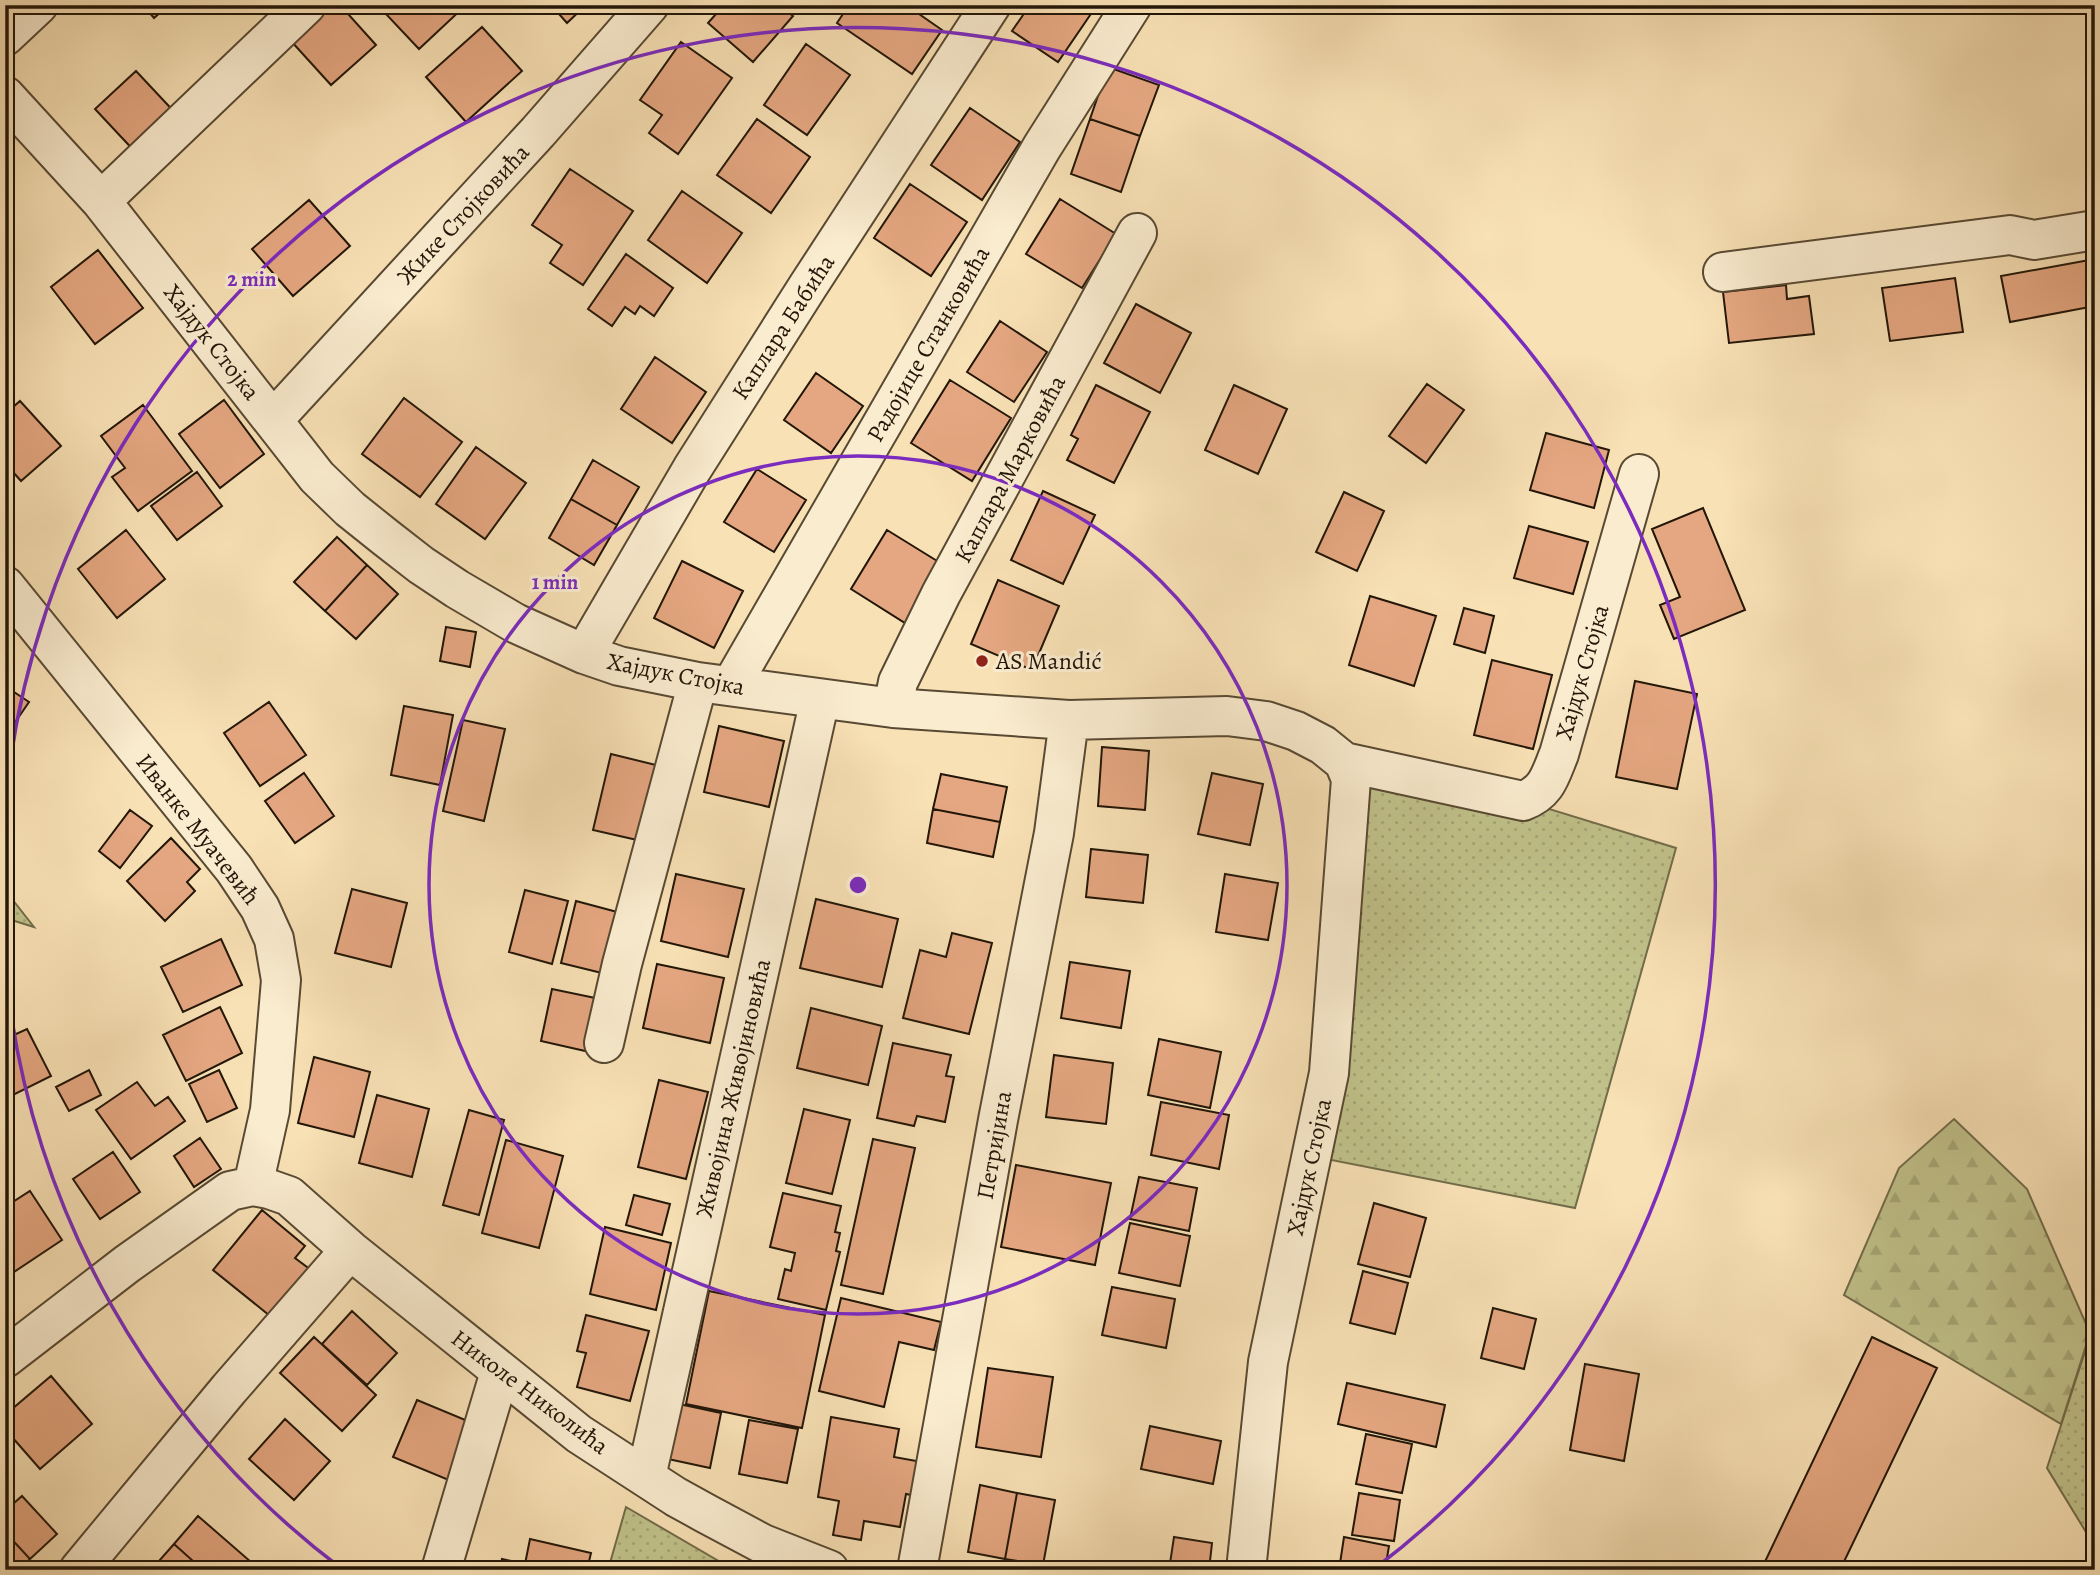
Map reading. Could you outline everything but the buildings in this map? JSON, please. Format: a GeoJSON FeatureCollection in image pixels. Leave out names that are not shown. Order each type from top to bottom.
{"type":"FeatureCollection","features":[{"type":"Feature","properties":{"kind":"street"},"geometry":{"type":"LineString","coordinates":[[5,36],[38,5]]}},
{"type":"Feature","properties":{"kind":"street"},"geometry":{"type":"LineString","coordinates":[[101,201],[306,5]]}},
{"type":"Feature","properties":{"kind":"street","name":"Жике Стојковића"},"geometry":{"type":"LineString","coordinates":[[273,420],[538,132],[649,5]]}},
{"type":"Feature","properties":{"kind":"street","name":"Каплара Бабића"},"geometry":{"type":"LineString","coordinates":[[584,654],[692,469],[991,5]]}},
{"type":"Feature","properties":{"kind":"street","name":"Радојице Станковића"},"geometry":{"type":"LineString","coordinates":[[604,1043],[622,964],[714,684],[1042,147],[1132,5]]}},
{"type":"Feature","properties":{"kind":"street","name":"Хајдук Стојка"},"geometry":{"type":"LineString","coordinates":[[5,96],[101,201],[317,477],[350,509],[421,565],[515,623],[584,654],[619,666],[714,684],[893,708],[1069,720],[1227,716],[1266,721],[1296,731],[1323,745],[1344,762],[1523,801],[1538,795],[1549,779],[1559,754],[1639,474]]}},
{"type":"Feature","properties":{"kind":"street"},"geometry":{"type":"LineString","coordinates":[[1723,272],[2010,235],[2034,240],[2095,230]]}},
{"type":"Feature","properties":{"kind":"street","name":"Каплара Марковића"},"geometry":{"type":"LineString","coordinates":[[893,708],[898,682],[940,594],[1137,233]]}},
{"type":"Feature","properties":{"kind":"street","name":"Иванке Муачевић"},"geometry":{"type":"LineString","coordinates":[[5,586],[234,869],[260,908],[274,939],[281,980],[270,1110],[253,1186]]}},
{"type":"Feature","properties":{"kind":"street","name":"Живојина Живојиновића"},"geometry":{"type":"LineString","coordinates":[[646,1477],[820,699]]}},
{"type":"Feature","properties":{"kind":"street","name":"Петријина"},"geometry":{"type":"LineString","coordinates":[[918,1570],[998,1120],[1054,833],[1069,720]]}},
{"type":"Feature","properties":{"kind":"street","name":"Хајдук Стојка"},"geometry":{"type":"LineString","coordinates":[[1246,1570],[1268,1362],[1329,1073],[1351,779],[1344,762]]}},
{"type":"Feature","properties":{"kind":"street"},"geometry":{"type":"LineString","coordinates":[[5,1358],[127,1264],[222,1196],[230,1191],[253,1186]]}},
{"type":"Feature","properties":{"kind":"street","name":"Николе Николића"},"geometry":{"type":"LineString","coordinates":[[253,1186],[289,1196],[350,1250],[579,1434],[676,1497],[763,1544],[829,1570]]}},
{"type":"Feature","properties":{"kind":"street"},"geometry":{"type":"LineString","coordinates":[[79,1570],[229,1389],[350,1250]]}},
{"type":"Feature","properties":{"kind":"street"},"geometry":{"type":"LineString","coordinates":[[441,1570],[500,1372]]}},
{"type":"Feature","properties":{"kind":"green space"},"geometry":{"type":"Polygon","coordinates":[[[1351,779],[1523,801],[1676,848],[1575,1208],[1311,1156],[1351,779]]]}},
{"type":"Feature","properties":{"kind":"green space"},"geometry":{"type":"Polygon","coordinates":[[[5,890],[34,927],[5,918],[5,890]]]}},
{"type":"Feature","properties":{"kind":"green space"},"geometry":{"type":"Polygon","coordinates":[[[1954,1119],[2027,1189],[2090,1333],[2061,1424],[1844,1295],[1899,1168],[1954,1119]]]}},
{"type":"Feature","properties":{"kind":"green space"},"geometry":{"type":"Polygon","coordinates":[[[2095,1321],[2095,1547],[2047,1468],[2095,1321]]]}},
{"type":"Feature","properties":{"kind":"green space"},"geometry":{"type":"Polygon","coordinates":[[[626,1507],[734,1570],[608,1570],[626,1507]]]}},
{"type":"Feature","properties":{"kind":"place","name":"AS Mandić"},"geometry":{"type":"Point","coordinates":[982,661]}}]}
